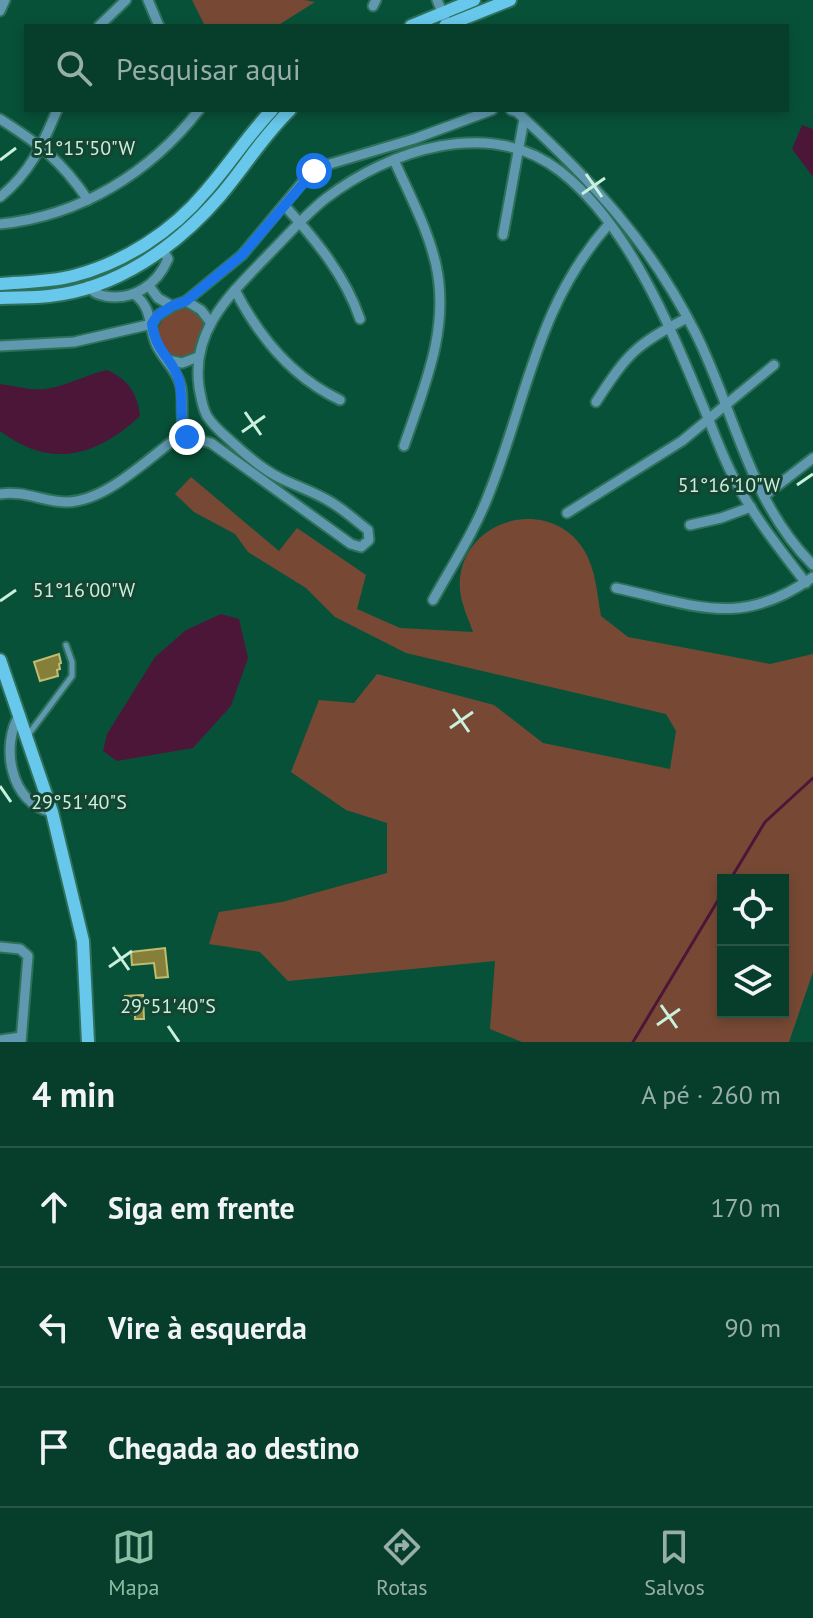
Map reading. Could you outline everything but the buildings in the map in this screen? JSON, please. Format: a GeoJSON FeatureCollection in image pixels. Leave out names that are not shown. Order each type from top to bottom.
{"type":"FeatureCollection","features":[{"type":"Feature","properties":{"kind":"street"},"geometry":{"type":"LineString","coordinates":[[0,11],[5,0]]}},
{"type":"Feature","properties":{"kind":"street"},"geometry":{"type":"LineString","coordinates":[[101,24],[126,0]]}},
{"type":"Feature","properties":{"kind":"street"},"geometry":{"type":"LineString","coordinates":[[148,0],[158,24]]}},
{"type":"Feature","properties":{"kind":"street"},"geometry":{"type":"LineString","coordinates":[[437,0],[445,21]]}},
{"type":"Feature","properties":{"kind":"street"},"geometry":{"type":"LineString","coordinates":[[425,24],[445,21],[474,0]]}},
{"type":"Feature","properties":{"kind":"street"},"geometry":{"type":"LineString","coordinates":[[460,8],[510,0]]}},
{"type":"Feature","properties":{"kind":"street"},"geometry":{"type":"LineString","coordinates":[[0,197],[22,177],[42,146],[56,112]]}},
{"type":"Feature","properties":{"kind":"street"},"geometry":{"type":"LineString","coordinates":[[0,224],[48,215],[88,200],[141,168],[171,142],[197,112]]}},
{"type":"Feature","properties":{"kind":"street"},"geometry":{"type":"LineString","coordinates":[[0,284],[42,281],[91,271],[149,242],[173,226],[204,194],[270,112]]}},
{"type":"Feature","properties":{"kind":"street"},"geometry":{"type":"LineString","coordinates":[[0,298],[50,296],[88,286],[117,276],[163,250],[222,194],[288,112]]}},
{"type":"Feature","properties":{"kind":"street"},"geometry":{"type":"LineString","coordinates":[[0,346],[74,342],[152,324],[172,306],[186,301],[242,255],[306,178],[323,166],[414,139],[487,112]]}},
{"type":"Feature","properties":{"kind":"street"},"geometry":{"type":"LineString","coordinates":[[514,112],[580,170],[623,220],[667,282],[727,406],[764,496],[780,523],[813,565]]}},
{"type":"Feature","properties":{"kind":"street"},"geometry":{"type":"LineString","coordinates":[[0,119],[42,146],[70,175],[88,200]]}},
{"type":"Feature","properties":{"kind":"street"},"geometry":{"type":"LineString","coordinates":[[503,235],[524,119]]}},
{"type":"Feature","properties":{"kind":"street"},"geometry":{"type":"LineString","coordinates":[[134,294],[145,304],[157,347],[176,372],[181,386],[184,433],[193,441],[211,443],[354,546],[361,547],[368,543],[368,530],[329,501],[265,469],[212,423],[201,397],[198,357],[211,323],[222,304],[311,211],[339,189],[394,160],[459,143],[484,143],[519,149],[542,159],[562,173],[609,224],[636,263],[737,485],[809,580],[773,602],[738,610],[714,609],[616,588]]}},
{"type":"Feature","properties":{"kind":"street"},"geometry":{"type":"LineString","coordinates":[[394,160],[432,252],[440,298],[434,358],[404,446]]}},
{"type":"Feature","properties":{"kind":"street"},"geometry":{"type":"LineString","coordinates":[[284,205],[337,272],[360,319]]}},
{"type":"Feature","properties":{"kind":"street"},"geometry":{"type":"LineString","coordinates":[[433,600],[491,490],[532,360],[555,304],[589,246],[609,224]]}},
{"type":"Feature","properties":{"kind":"street"},"geometry":{"type":"LineString","coordinates":[[91,271],[88,286],[92,292],[109,296],[134,294],[149,286],[161,274],[168,259],[163,250],[149,242]]}},
{"type":"Feature","properties":{"kind":"street"},"geometry":{"type":"LineString","coordinates":[[149,286],[158,298],[172,306]]}},
{"type":"Feature","properties":{"kind":"street"},"geometry":{"type":"LineString","coordinates":[[235,290],[251,320],[283,360],[308,383],[340,400]]}},
{"type":"Feature","properties":{"kind":"street"},"geometry":{"type":"LineString","coordinates":[[186,301],[201,310],[211,323]]}},
{"type":"Feature","properties":{"kind":"street"},"geometry":{"type":"LineString","coordinates":[[596,402],[628,356],[647,339],[687,318]]}},
{"type":"Feature","properties":{"kind":"street"},"geometry":{"type":"LineString","coordinates":[[166,358],[182,363],[198,357]]}},
{"type":"Feature","properties":{"kind":"street"},"geometry":{"type":"LineString","coordinates":[[567,513],[654,460],[709,421],[774,365]]}},
{"type":"Feature","properties":{"kind":"street"},"geometry":{"type":"LineString","coordinates":[[193,441],[203,436],[212,423]]}},
{"type":"Feature","properties":{"kind":"street"},"geometry":{"type":"LineString","coordinates":[[0,494],[21,492],[63,502],[84,499],[111,486],[184,433]]}},
{"type":"Feature","properties":{"kind":"street"},"geometry":{"type":"LineString","coordinates":[[764,496],[813,458]]}},
{"type":"Feature","properties":{"kind":"street"},"geometry":{"type":"LineString","coordinates":[[690,525],[751,507]]}},
{"type":"Feature","properties":{"kind":"street"},"geometry":{"type":"LineString","coordinates":[[0,660],[52,812],[83,941],[88,1042]]}},
{"type":"Feature","properties":{"kind":"street"},"geometry":{"type":"LineString","coordinates":[[20,714],[6,741],[3,757],[12,780],[28,801],[41,810],[52,812]]}},
{"type":"Feature","properties":{"kind":"street"},"geometry":{"type":"LineString","coordinates":[[0,783],[12,780]]}},
{"type":"Feature","properties":{"kind":"street"},"geometry":{"type":"LineString","coordinates":[[0,947],[20,949],[28,956],[21,1040],[0,1040]]}},
{"type":"Feature","properties":{"kind":"lane"},"geometry":{"type":"LineString","coordinates":[[27,736],[72,676],[72,662],[66,645]]}},
{"type":"Feature","properties":{"kind":"shaded area"},"geometry":{"type":"Polygon","coordinates":[[[192,0],[315,2],[280,24],[204,24],[192,0]]]}},
{"type":"Feature","properties":{"kind":"shaded area"},"geometry":{"type":"Polygon","coordinates":[[[802,125],[813,129],[813,177],[792,149],[802,125]]]}},
{"type":"Feature","properties":{"kind":"shaded area"},"geometry":{"type":"Polygon","coordinates":[[[184,306],[196,309],[204,325],[196,351],[182,359],[164,348],[158,328],[164,317],[184,306]]]}},
{"type":"Feature","properties":{"kind":"shaded area"},"geometry":{"type":"Polygon","coordinates":[[[107,370],[131,388],[140,416],[107,441],[90,449],[55,454],[37,451],[0,431],[0,384],[44,389],[107,370]]]}},
{"type":"Feature","properties":{"kind":"shaded area"},"geometry":{"type":"Polygon","coordinates":[[[191,477],[279,551],[297,528],[366,575],[357,609],[400,628],[473,632],[460,593],[460,578],[466,557],[478,540],[494,528],[512,521],[532,519],[552,523],[569,533],[584,550],[594,574],[601,616],[628,637],[770,664],[813,654],[813,972],[789,1042],[522,1042],[490,1029],[495,961],[288,981],[260,952],[209,944],[219,912],[282,902],[387,873],[387,823],[346,810],[291,772],[319,700],[354,703],[377,674],[494,705],[543,743],[670,769],[676,731],[666,714],[406,653],[335,617],[306,588],[248,552],[235,534],[194,512],[175,494],[191,477]]]}},
{"type":"Feature","properties":{"kind":"shaded area"},"geometry":{"type":"Polygon","coordinates":[[[221,614],[239,619],[248,658],[231,706],[193,748],[117,761],[103,751],[107,734],[155,657],[186,630],[221,614]]]}},
{"type":"Feature","properties":{"kind":"waterway"},"geometry":{"type":"LineString","coordinates":[[734,874],[765,822],[813,778]]}},
{"type":"Feature","properties":{"kind":"waterway"},"geometry":{"type":"LineString","coordinates":[[633,1042],[717,902]]}},
{"type":"Feature","properties":{"kind":"route"},"geometry":{"type":"LineString","coordinates":[[187,437],[183,428],[181,386],[176,372],[157,347],[152,324],[157,316],[186,301],[242,255],[314,171]]}}]}
